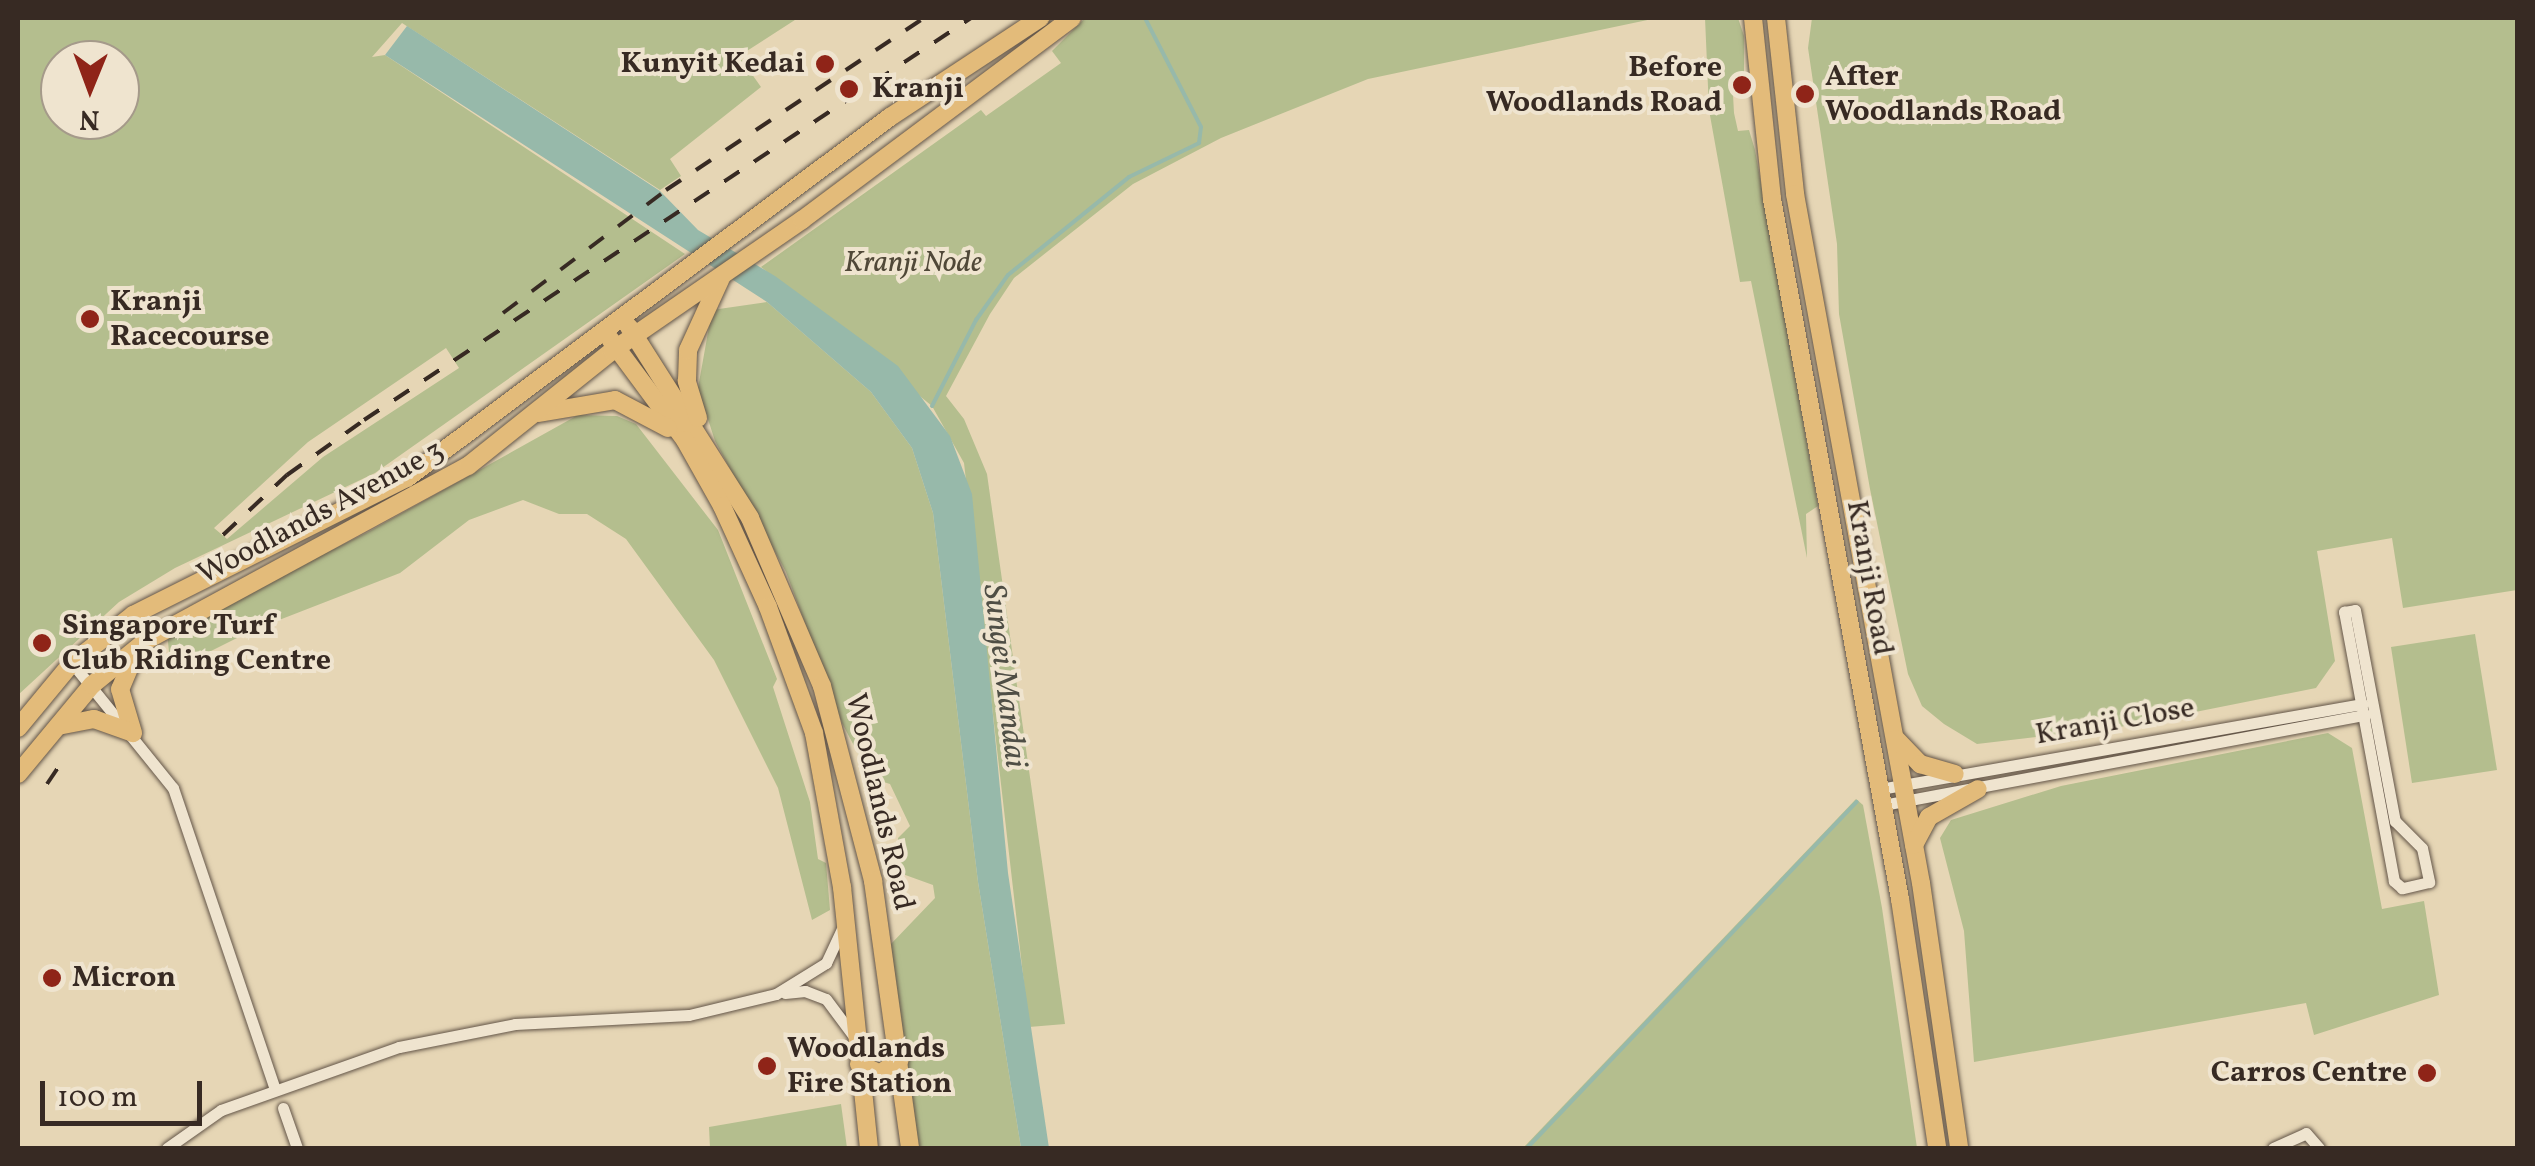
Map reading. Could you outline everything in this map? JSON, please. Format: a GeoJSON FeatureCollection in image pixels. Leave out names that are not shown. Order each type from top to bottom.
{"type":"FeatureCollection","features":[{"type":"Feature","properties":{"kind":"main road"},"geometry":{"type":"LineString","coordinates":[[604,331],[890,117],[1040,18]]}},
{"type":"Feature","properties":{"kind":"main road"},"geometry":{"type":"LineString","coordinates":[[616,348],[802,220],[1072,18]]}},
{"type":"Feature","properties":{"kind":"main road","name":"Kranji Road"},"geometry":{"type":"LineString","coordinates":[[1753,18],[1772,198],[1882,798],[1937,1148]]}},
{"type":"Feature","properties":{"kind":"main road","name":"Kranji Road"},"geometry":{"type":"LineString","coordinates":[[1776,18],[1794,194],[1914,845],[1959,1148]]}},
{"type":"Feature","properties":{"kind":"main road"},"geometry":{"type":"LineString","coordinates":[[774,206],[778,223],[802,220]]}},
{"type":"Feature","properties":{"kind":"main road"},"geometry":{"type":"LineString","coordinates":[[693,437],[688,350],[724,272]]}},
{"type":"Feature","properties":{"kind":"main road","name":"Woodlands Road"},"geometry":{"type":"LineString","coordinates":[[623,318],[790,601],[843,749],[871,870],[910,1148]]}},
{"type":"Feature","properties":{"kind":"main road","name":"Woodlands Road"},"geometry":{"type":"LineString","coordinates":[[604,331],[693,437],[768,607],[814,733],[844,919],[869,1148]]}},
{"type":"Feature","properties":{"kind":"main road","name":"Woodlands Avenue 3"},"geometry":{"type":"LineString","coordinates":[[18,728],[72,663],[190,581],[406,478],[604,331]]}},
{"type":"Feature","properties":{"kind":"main road","name":"Woodlands Avenue 3"},"geometry":{"type":"LineString","coordinates":[[18,774],[92,685],[154,636],[420,497],[616,348]]}},
{"type":"Feature","properties":{"kind":"main road"},"geometry":{"type":"LineString","coordinates":[[520,420],[575,402],[615,400],[693,437]]}},
{"type":"Feature","properties":{"kind":"main road"},"geometry":{"type":"LineString","coordinates":[[134,733],[121,681],[154,636]]}},
{"type":"Feature","properties":{"kind":"main road"},"geometry":{"type":"LineString","coordinates":[[48,734],[86,718],[134,733]]}},
{"type":"Feature","properties":{"kind":"main road"},"geometry":{"type":"LineString","coordinates":[[1895,738],[1920,764],[1955,774]]}},
{"type":"Feature","properties":{"kind":"main road"},"geometry":{"type":"LineString","coordinates":[[1914,845],[1928,817],[1978,789]]}},
{"type":"Feature","properties":{"kind":"main road"},"geometry":{"type":"LineString","coordinates":[[1921,1053],[1944,1044]]}},
{"type":"Feature","properties":{"kind":"main road"},"geometry":{"type":"LineString","coordinates":[[858,1064],[880,1074],[900,1059]]}},
{"type":"Feature","properties":{"kind":"street"},"geometry":{"type":"LineString","coordinates":[[2367,709],[2344,612],[2355,610],[2367,709],[2394,881],[2402,888],[2429,882],[2422,848],[2395,821],[2367,709]]}},
{"type":"Feature","properties":{"kind":"street"},"geometry":{"type":"LineString","coordinates":[[72,663],[134,733],[179,802],[275,1089]]}},
{"type":"Feature","properties":{"kind":"street","name":"Kranji Close"},"geometry":{"type":"LineString","coordinates":[[1904,793],[1978,789],[2367,709]]}},
{"type":"Feature","properties":{"kind":"street","name":"Kranji Close"},"geometry":{"type":"LineString","coordinates":[[1882,798],[1955,774],[2367,709]]}},
{"type":"Feature","properties":{"kind":"street"},"geometry":{"type":"LineString","coordinates":[[776,994],[826,963],[844,919]]}},
{"type":"Feature","properties":{"kind":"street"},"geometry":{"type":"LineString","coordinates":[[167,1148],[204,1118],[275,1089],[460,1032],[688,1014],[806,991],[826,999],[856,1040]]}},
{"type":"Feature","properties":{"kind":"street"},"geometry":{"type":"LineString","coordinates":[[283,1108],[297,1148]]}},
{"type":"Feature","properties":{"kind":"street"},"geometry":{"type":"LineString","coordinates":[[2273,1148],[2306,1133],[2319,1148]]}},
{"type":"Feature","properties":{"kind":"green space"},"geometry":{"type":"Polygon","coordinates":[[[18,18],[798,18],[739,56],[761,87],[670,159],[681,176],[660,190],[402,23],[372,57],[385,55],[685,254],[375,473],[175,568],[119,602],[18,695],[18,18]],[[446,348],[308,442],[214,528],[227,539],[323,457],[459,368],[446,348]]]}},
{"type":"Feature","properties":{"kind":"green space","name":"Kranji Node"},"geometry":{"type":"Polygon","coordinates":[[[1085,18],[1657,18],[1368,79],[1221,138],[1133,184],[1014,278],[990,314],[946,396],[964,419],[987,474],[1065,1024],[1029,1027],[964,463],[932,406],[761,267],[981,110],[986,116],[1061,63],[1052,51],[1085,18]]]}},
{"type":"Feature","properties":{"kind":"green space"},"geometry":{"type":"Polygon","coordinates":[[[1705,18],[1738,18],[1744,36],[1744,76],[1732,76],[1734,113],[1738,131],[1749,130],[1755,150],[1818,506],[1806,514],[1807,558],[1751,281],[1740,282],[1709,110],[1705,18]]]}},
{"type":"Feature","properties":{"kind":"green space"},"geometry":{"type":"Polygon","coordinates":[[[1812,18],[2517,18],[2517,590],[2403,608],[2392,538],[2317,551],[2335,661],[2316,688],[2120,727],[1977,744],[1944,724],[1922,706],[1908,674],[1870,489],[1839,314],[1837,244],[1808,48],[1812,18]]]}},
{"type":"Feature","properties":{"kind":"green space"},"geometry":{"type":"Polygon","coordinates":[[[767,302],[871,392],[912,448],[933,513],[978,882],[1021,1148],[914,1148],[890,945],[935,898],[933,885],[897,872],[898,838],[910,826],[890,784],[871,778],[842,723],[786,572],[715,441],[698,388],[712,310],[767,302]]]}},
{"type":"Feature","properties":{"kind":"green space"},"geometry":{"type":"Polygon","coordinates":[[[578,415],[617,416],[636,424],[718,530],[777,679],[773,687],[810,802],[818,859],[826,863],[830,910],[812,920],[778,788],[714,660],[626,539],[587,514],[559,514],[523,500],[469,520],[400,573],[251,631],[177,668],[169,652],[167,632],[368,532],[578,415]]]}},
{"type":"Feature","properties":{"kind":"green space"},"geometry":{"type":"Polygon","coordinates":[[[2475,634],[2497,770],[2412,783],[2391,647],[2475,634]]]}},
{"type":"Feature","properties":{"kind":"green space"},"geometry":{"type":"Polygon","coordinates":[[[2328,733],[2352,748],[2382,909],[2424,901],[2439,995],[2314,1035],[2306,1003],[1974,1062],[1964,931],[1940,838],[1951,820],[2061,786],[2328,733]]]}},
{"type":"Feature","properties":{"kind":"green space"},"geometry":{"type":"Polygon","coordinates":[[[1856,799],[1863,805],[1882,908],[1917,1148],[1523,1148],[1856,799]]]}},
{"type":"Feature","properties":{"kind":"green space"},"geometry":{"type":"Polygon","coordinates":[[[841,1104],[847,1148],[710,1148],[709,1127],[841,1104]]]}},
{"type":"Feature","properties":{"kind":"shaded area"},"geometry":{"type":"Polygon","coordinates":[[[407,26],[660,191],[698,230],[775,276],[898,366],[950,436],[972,494],[1008,873],[1049,1148],[1021,1148],[978,882],[933,513],[912,448],[871,392],[767,302],[385,55],[407,26]]]}},
{"type":"Feature","properties":{"kind":"waterway"},"geometry":{"type":"LineString","coordinates":[[932,406],[976,320],[1008,275],[1129,177],[1199,143],[1201,127],[1145,18]]}},
{"type":"Feature","properties":{"kind":"waterway"},"geometry":{"type":"LineString","coordinates":[[1527,1148],[1857,802]]}},
{"type":"Feature","properties":{"kind":"railway"},"geometry":{"type":"LineString","coordinates":[[503,313],[666,190],[924,18]]}},
{"type":"Feature","properties":{"kind":"railway"},"geometry":{"type":"LineString","coordinates":[[223,535],[287,475],[364,420],[971,18]]}},
{"type":"Feature","properties":{"kind":"railway"},"geometry":{"type":"LineString","coordinates":[[47,784],[63,760]]}},
{"type":"Feature","properties":{"kind":"place","name":"Kunyit Kedai"},"geometry":{"type":"Point","coordinates":[825,64]}},
{"type":"Feature","properties":{"kind":"place","name":"Before Woodlands Road"},"geometry":{"type":"Point","coordinates":[1742,85]}},
{"type":"Feature","properties":{"kind":"place","name":"Kranji"},"geometry":{"type":"Point","coordinates":[849,89]}},
{"type":"Feature","properties":{"kind":"place","name":"After Woodlands Road"},"geometry":{"type":"Point","coordinates":[1805,94]}},
{"type":"Feature","properties":{"kind":"place","name":"Kranji Racecourse"},"geometry":{"type":"Point","coordinates":[90,319]}},
{"type":"Feature","properties":{"kind":"place","name":"Singapore Turf Club Riding Centre"},"geometry":{"type":"Point","coordinates":[42,643]}},
{"type":"Feature","properties":{"kind":"place","name":"Micron"},"geometry":{"type":"Point","coordinates":[52,978]}},
{"type":"Feature","properties":{"kind":"place","name":"Woodlands Fire Station"},"geometry":{"type":"Point","coordinates":[767,1066]}},
{"type":"Feature","properties":{"kind":"place","name":"Carros Centre"},"geometry":{"type":"Point","coordinates":[2427,1073]}},
{"type":"Feature","properties":{"kind":"water label","name":"Sungei Mandai"},"geometry":{"type":"Point","coordinates":[1003,676]}}]}
